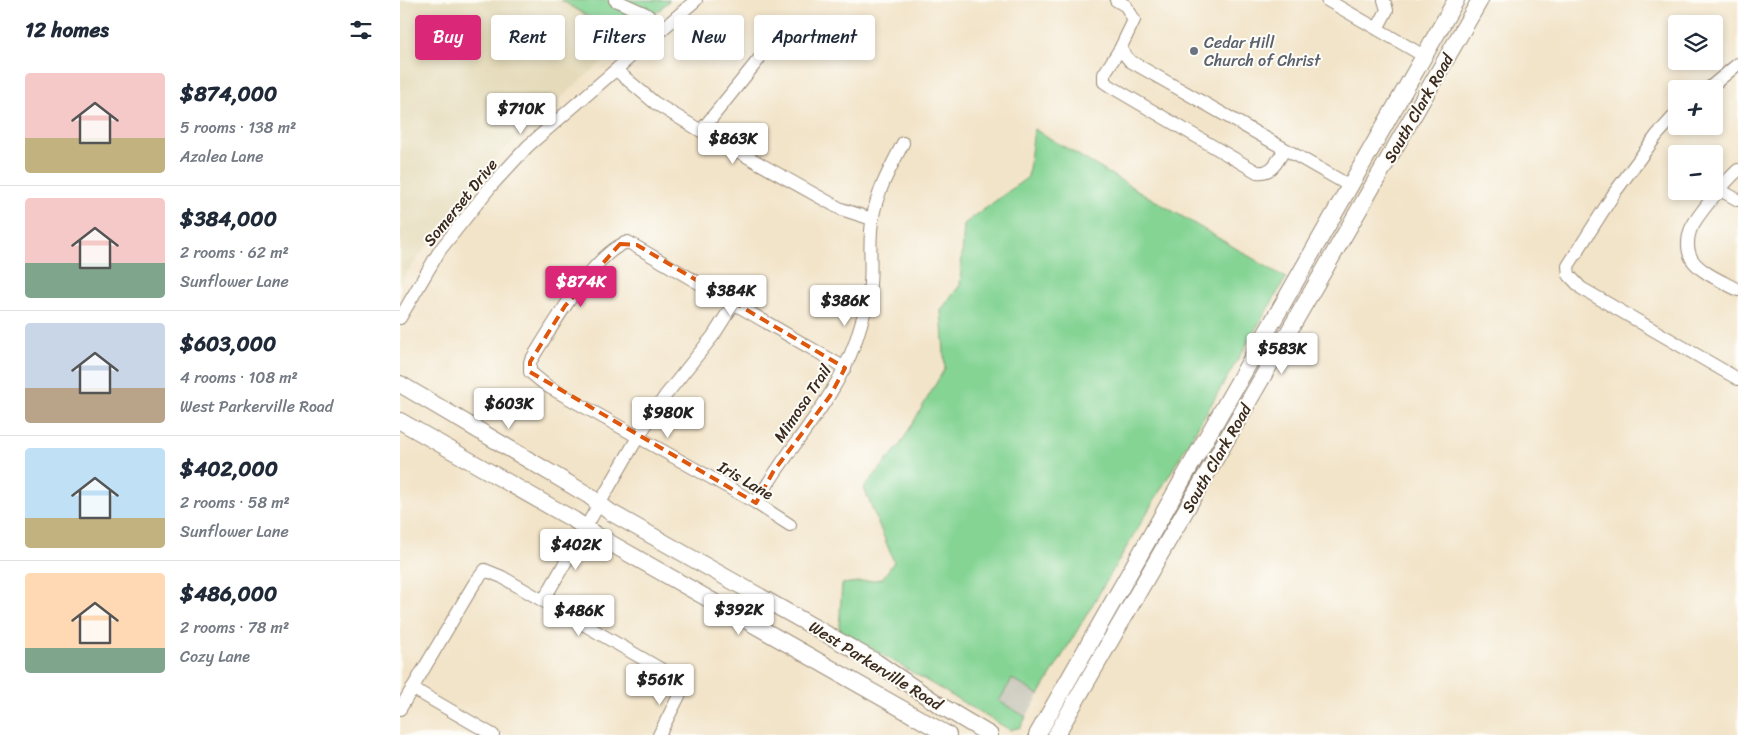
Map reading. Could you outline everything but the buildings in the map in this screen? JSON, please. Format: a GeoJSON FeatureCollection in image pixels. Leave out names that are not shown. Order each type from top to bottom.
{"type":"FeatureCollection","features":[{"type":"Feature","properties":{"kind":"main road","name":"South Clark Road"},"geometry":{"type":"LineString","coordinates":[[1038,735],[1456,0]]}},
{"type":"Feature","properties":{"kind":"main road","name":"South Clark Road"},"geometry":{"type":"LineString","coordinates":[[1056,735],[1480,0]]}},
{"type":"Feature","properties":{"kind":"main road"},"geometry":{"type":"LineString","coordinates":[[1424,56],[1442,67]]}},
{"type":"Feature","properties":{"kind":"main road"},"geometry":{"type":"LineString","coordinates":[[1350,186],[1367,195]]}},
{"type":"Feature","properties":{"kind":"main road","name":"West Parkerville Road"},"geometry":{"type":"LineString","coordinates":[[400,384],[600,503],[610,512],[876,662],[938,704],[990,735]]}},
{"type":"Feature","properties":{"kind":"main road","name":"West Parkerville Road"},"geometry":{"type":"LineString","coordinates":[[400,422],[738,617],[948,735]]}},
{"type":"Feature","properties":{"kind":"street"},"geometry":{"type":"LineString","coordinates":[[615,0],[647,15]]}},
{"type":"Feature","properties":{"kind":"street","name":"Somerset Drive"},"geometry":{"type":"LineString","coordinates":[[664,26],[696,0]]}},
{"type":"Feature","properties":{"kind":"street"},"geometry":{"type":"LineString","coordinates":[[1116,0],[1126,6],[1134,20],[1120,49],[1104,74],[1104,82],[1257,172],[1265,173],[1271,171],[1285,149]]}},
{"type":"Feature","properties":{"kind":"street"},"geometry":{"type":"LineString","coordinates":[[1327,0],[1424,56]]}},
{"type":"Feature","properties":{"kind":"street"},"geometry":{"type":"LineString","coordinates":[[1376,29],[1387,10],[1384,0]]}},
{"type":"Feature","properties":{"kind":"street"},"geometry":{"type":"LineString","coordinates":[[1120,49],[1130,61],[1350,186]]}},
{"type":"Feature","properties":{"kind":"street","name":"Somerset Drive"},"geometry":{"type":"LineString","coordinates":[[400,318],[440,250],[491,186],[528,146],[627,60]]}},
{"type":"Feature","properties":{"kind":"street"},"geometry":{"type":"LineString","coordinates":[[701,131],[758,60]]}},
{"type":"Feature","properties":{"kind":"street"},"geometry":{"type":"LineString","coordinates":[[1719,80],[1738,64]]}},
{"type":"Feature","properties":{"kind":"street"},"geometry":{"type":"LineString","coordinates":[[616,70],[655,103],[701,131],[841,209],[872,219]]}},
{"type":"Feature","properties":{"kind":"street"},"geometry":{"type":"LineString","coordinates":[[1668,122],[1657,134],[1615,192],[1568,266],[1569,275],[1581,288],[1738,378]]}},
{"type":"Feature","properties":{"kind":"street","name":"Mimosa Trail"},"geometry":{"type":"LineString","coordinates":[[756,503],[773,472],[830,396],[845,368],[856,341],[870,285],[872,219],[878,192],[903,143]]}},
{"type":"Feature","properties":{"kind":"street"},"geometry":{"type":"LineString","coordinates":[[1723,187],[1738,170]]}},
{"type":"Feature","properties":{"kind":"street"},"geometry":{"type":"LineString","coordinates":[[1723,192],[1738,200]]}},
{"type":"Feature","properties":{"kind":"street"},"geometry":{"type":"LineString","coordinates":[[1712,200],[1690,230],[1687,250],[1694,261],[1705,271],[1738,290]]}},
{"type":"Feature","properties":{"kind":"street","name":"Iris Lane"},"geometry":{"type":"LineString","coordinates":[[734,303],[628,242],[620,244],[611,251],[565,306],[530,362],[530,372],[547,386],[756,503],[790,525]]}},
{"type":"Feature","properties":{"kind":"street"},"geometry":{"type":"LineString","coordinates":[[543,601],[638,438],[665,396],[713,336],[734,303],[845,368]]}},
{"type":"Feature","properties":{"kind":"street"},"geometry":{"type":"LineString","coordinates":[[400,709],[474,584],[485,570],[502,576],[671,675],[683,688],[659,735]]}},
{"type":"Feature","properties":{"kind":"street"},"geometry":{"type":"LineString","coordinates":[[412,688],[493,735]]}},
{"type":"Feature","properties":{"kind":"highlighted area"},"geometry":{"type":"Polygon","coordinates":[[[620,244],[637,245],[845,368],[830,396],[773,472],[756,503],[530,372],[530,362],[565,306],[620,244]]]}},
{"type":"Feature","properties":{"kind":"shaded area"},"geometry":{"type":"Polygon","coordinates":[[[400,0],[561,0],[586,15],[575,15],[575,60],[604,60],[533,122],[483,171],[400,282],[400,0]]]}},
{"type":"Feature","properties":{"kind":"shaded area"},"geometry":{"type":"Polygon","coordinates":[[[1012,678],[1039,695],[1026,717],[999,701],[1012,678]]]}},
{"type":"Feature","properties":{"kind":"green space"},"geometry":{"type":"Polygon","coordinates":[[[561,0],[670,0],[654,15],[586,15],[561,0]]]}},
{"type":"Feature","properties":{"kind":"green space"},"geometry":{"type":"Polygon","coordinates":[[[1034,129],[1286,278],[1039,695],[1012,679],[999,701],[1026,717],[1021,727],[1010,730],[839,629],[842,584],[882,579],[894,562],[864,488],[900,445],[945,368],[941,310],[960,285],[964,224],[1028,177],[1034,129]]]}},
{"type":"Feature","properties":{"kind":"place","name":"Cedar Hill Church of Christ"},"geometry":{"type":"Point","coordinates":[1194,51]}}]}
